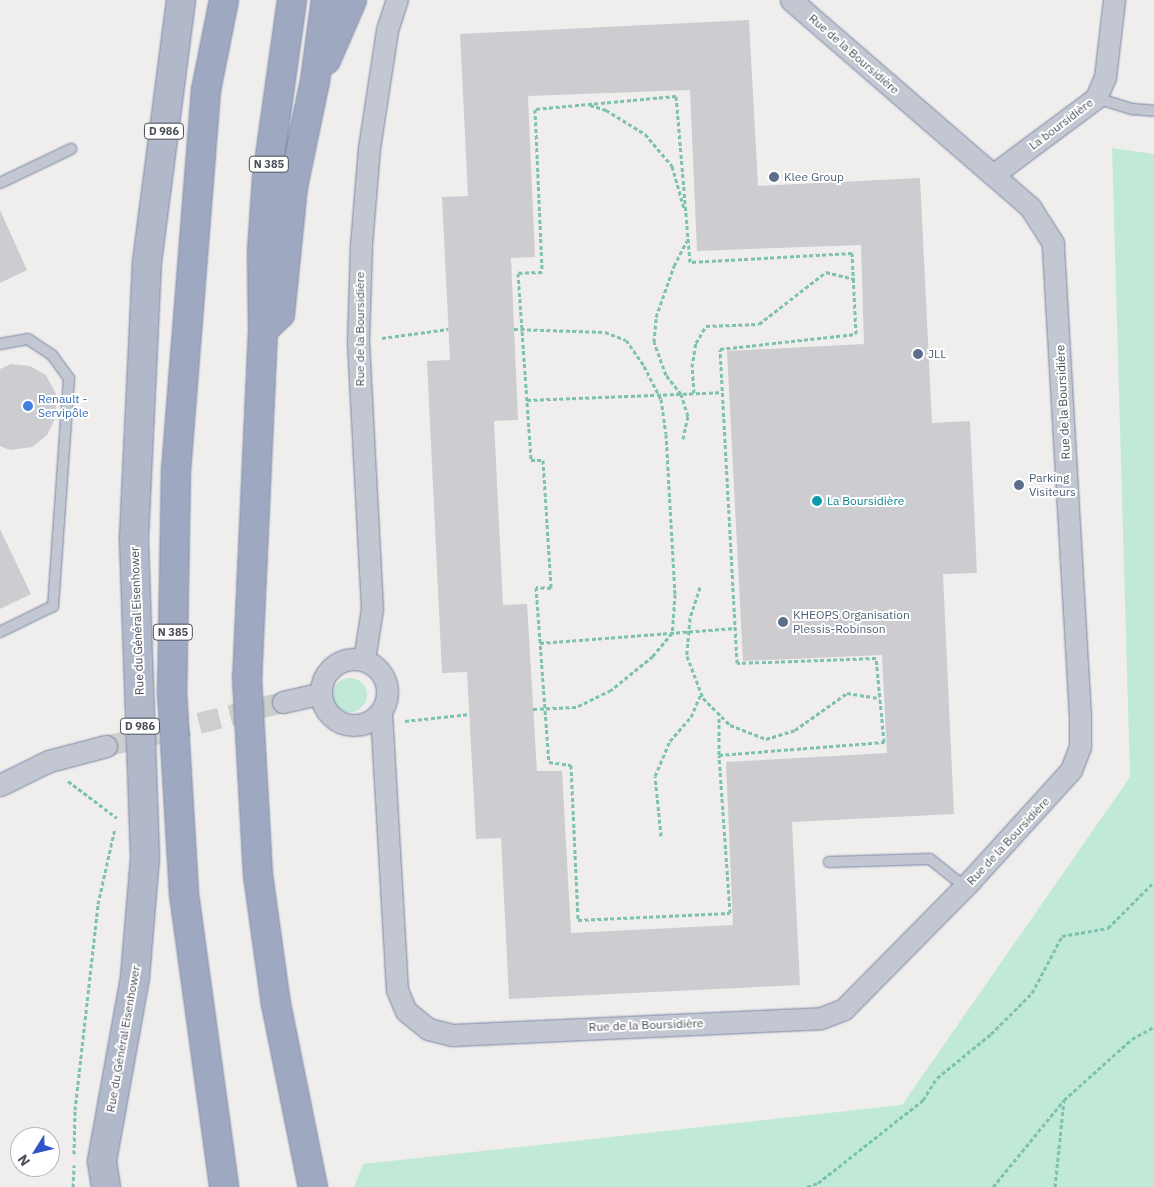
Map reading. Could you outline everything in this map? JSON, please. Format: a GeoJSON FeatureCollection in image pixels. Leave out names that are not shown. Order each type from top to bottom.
{"type":"FeatureCollection","features":[{"type":"Feature","properties":{"kind":"highway","name":"N 385"},"geometry":{"type":"LineString","coordinates":[[224,0],[206,90],[176,469],[172,691],[184,894],[224,1187]]}},
{"type":"Feature","properties":{"kind":"highway","name":"N 385"},"geometry":{"type":"LineString","coordinates":[[292,0],[267,178],[260,287],[263,330],[247,678],[258,875],[276,1004],[313,1187]]}},
{"type":"Feature","properties":{"kind":"highway"},"geometry":{"type":"LineString","coordinates":[[263,330],[280,314],[293,187],[315,81],[326,0]]}},
{"type":"Feature","properties":{"kind":"highway"},"geometry":{"type":"LineString","coordinates":[[315,81],[352,0]]}},
{"type":"Feature","properties":{"kind":"main road","name":"Rue du Général Eisenhower"},"geometry":{"type":"LineString","coordinates":[[106,1187],[102,1161],[136,977],[144,857],[134,537],[147,262],[181,0]]}},
{"type":"Feature","properties":{"kind":"street","name":"Rue de la Boursidière"},"geometry":{"type":"LineString","coordinates":[[397,0],[387,30],[363,196],[358,341],[372,609],[364,660],[378,670],[385,679],[387,691],[382,718],[397,990],[406,1011],[428,1029],[452,1034],[821,1018],[844,1009],[965,887],[1057,789],[1071,770],[1080,747],[1053,242],[1030,207],[791,0]]}},
{"type":"Feature","properties":{"kind":"street","name":"La boursidière"},"geometry":{"type":"LineString","coordinates":[[994,174],[1096,98],[1105,77],[1114,0]]}},
{"type":"Feature","properties":{"kind":"street"},"geometry":{"type":"LineString","coordinates":[[364,660],[349,659],[336,664],[324,679],[321,693],[327,711],[343,723],[365,723],[382,718]]}},
{"type":"Feature","properties":{"kind":"street"},"geometry":{"type":"LineString","coordinates":[[283,702],[321,693]]}},
{"type":"Feature","properties":{"kind":"street"},"geometry":{"type":"LineString","coordinates":[[0,785],[49,761],[106,746]]}},
{"type":"Feature","properties":{"kind":"lane"},"geometry":{"type":"LineString","coordinates":[[1096,98],[1133,109],[1154,111]]}},
{"type":"Feature","properties":{"kind":"lane"},"geometry":{"type":"LineString","coordinates":[[0,183],[71,149]]}},
{"type":"Feature","properties":{"kind":"lane"},"geometry":{"type":"LineString","coordinates":[[0,344],[28,339],[52,355],[69,378],[53,606],[0,632]]}},
{"type":"Feature","properties":{"kind":"lane"},"geometry":{"type":"LineString","coordinates":[[829,862],[930,859],[965,887]]}},
{"type":"Feature","properties":{"kind":"path"},"geometry":{"type":"LineString","coordinates":[[719,713],[719,755],[730,913],[578,920],[571,765],[549,762],[544,710],[536,587],[551,588],[543,460],[531,460],[518,273],[542,272],[535,109],[676,96],[690,262],[852,253],[856,334],[720,349],[737,663],[876,658],[884,742],[719,755]]}},
{"type":"Feature","properties":{"kind":"path"},"geometry":{"type":"LineString","coordinates":[[588,104],[606,110],[645,134],[672,166],[686,216]]}},
{"type":"Feature","properties":{"kind":"path"},"geometry":{"type":"LineString","coordinates":[[683,439],[688,416],[681,394],[666,375],[654,342],[656,317],[674,266],[688,239]]}},
{"type":"Feature","properties":{"kind":"path"},"geometry":{"type":"LineString","coordinates":[[694,394],[692,366],[696,342],[706,326],[758,324],[826,272],[854,279]]}},
{"type":"Feature","properties":{"kind":"path"},"geometry":{"type":"LineString","coordinates":[[358,341],[448,329]]}},
{"type":"Feature","properties":{"kind":"path"},"geometry":{"type":"LineString","coordinates":[[514,329],[605,332],[626,340],[659,395],[666,434],[674,585],[672,633],[652,656],[610,690],[576,707],[544,710],[533,709]]}},
{"type":"Feature","properties":{"kind":"path"},"geometry":{"type":"LineString","coordinates":[[527,400],[722,392]]}},
{"type":"Feature","properties":{"kind":"path"},"geometry":{"type":"LineString","coordinates":[[700,587],[689,632],[687,656],[701,693],[730,725],[766,739],[796,730],[847,692],[880,698]]}},
{"type":"Feature","properties":{"kind":"path"},"geometry":{"type":"LineString","coordinates":[[540,643],[735,628]]}},
{"type":"Feature","properties":{"kind":"path"},"geometry":{"type":"LineString","coordinates":[[661,836],[655,776],[670,741],[690,717],[701,693]]}},
{"type":"Feature","properties":{"kind":"path"},"geometry":{"type":"LineString","coordinates":[[382,718],[470,714]]}},
{"type":"Feature","properties":{"kind":"path"},"geometry":{"type":"LineString","coordinates":[[67,780],[117,819],[98,904],[75,1110],[73,1187]]}},
{"type":"Feature","properties":{"kind":"path"},"geometry":{"type":"LineString","coordinates":[[807,1187],[818,1183],[924,1100],[937,1078],[991,1034],[1032,993],[1062,936],[1108,928],[1154,882]]}},
{"type":"Feature","properties":{"kind":"path"},"geometry":{"type":"LineString","coordinates":[[993,1187],[1064,1100],[1132,1039],[1154,1027]]}},
{"type":"Feature","properties":{"kind":"path"},"geometry":{"type":"LineString","coordinates":[[1055,1187],[1064,1100]]}},
{"type":"Feature","properties":{"kind":"green space"},"geometry":{"type":"Polygon","coordinates":[[[1112,148],[1154,154],[1154,1187],[354,1187],[363,1164],[902,1105],[1130,777],[1112,148]]]}},
{"type":"Feature","properties":{"kind":"green space"},"geometry":{"type":"Polygon","coordinates":[[[350,678],[357,679],[362,683],[366,688],[366,702],[362,707],[357,711],[350,712],[343,711],[338,707],[334,702],[333,695],[334,688],[338,683],[343,679],[350,678]]]}},
{"type":"Feature","properties":{"kind":"building","name":"La Boursidière"},"geometry":{"type":"Polygon","coordinates":[[[749,20],[758,186],[920,178],[932,423],[970,421],[977,573],[943,574],[954,814],[792,822],[800,985],[509,999],[501,838],[476,839],[467,672],[442,673],[427,361],[450,360],[442,197],[468,196],[460,34],[749,20]],[[690,90],[528,96],[535,257],[511,258],[518,420],[494,421],[503,605],[527,604],[537,771],[562,771],[571,933],[733,925],[726,762],[887,753],[882,655],[743,661],[727,351],[864,344],[861,245],[697,251],[690,90]]]}},
{"type":"Feature","properties":{"kind":"building"},"geometry":{"type":"Polygon","coordinates":[[[0,210],[27,270],[0,283],[0,210]]]}},
{"type":"Feature","properties":{"kind":"building","name":"Renault - Servipôle"},"geometry":{"type":"Polygon","coordinates":[[[11,364],[30,366],[46,375],[56,394],[56,417],[47,435],[32,447],[10,450],[0,446],[0,369],[11,364]]]}},
{"type":"Feature","properties":{"kind":"building"},"geometry":{"type":"Polygon","coordinates":[[[0,529],[31,594],[0,609],[0,529]]]}},
{"type":"Feature","properties":{"kind":"tunnel"},"geometry":{"type":"LineString","coordinates":[[106,746],[283,702]]}},
{"type":"Feature","properties":{"kind":"place","name":"Klee Group"},"geometry":{"type":"Point","coordinates":[774,177]}},
{"type":"Feature","properties":{"kind":"place","name":"JLL"},"geometry":{"type":"Point","coordinates":[918,354]}},
{"type":"Feature","properties":{"kind":"place","name":"Renault - Servipôle"},"geometry":{"type":"Point","coordinates":[28,406]}},
{"type":"Feature","properties":{"kind":"place","name":"Parking Visiteurs"},"geometry":{"type":"Point","coordinates":[1019,485]}},
{"type":"Feature","properties":{"kind":"place","name":"La Boursidière"},"geometry":{"type":"Point","coordinates":[817,501]}},
{"type":"Feature","properties":{"kind":"place","name":"KHEOPS Organisation Plessis-Robinson"},"geometry":{"type":"Point","coordinates":[783,622]}}]}
